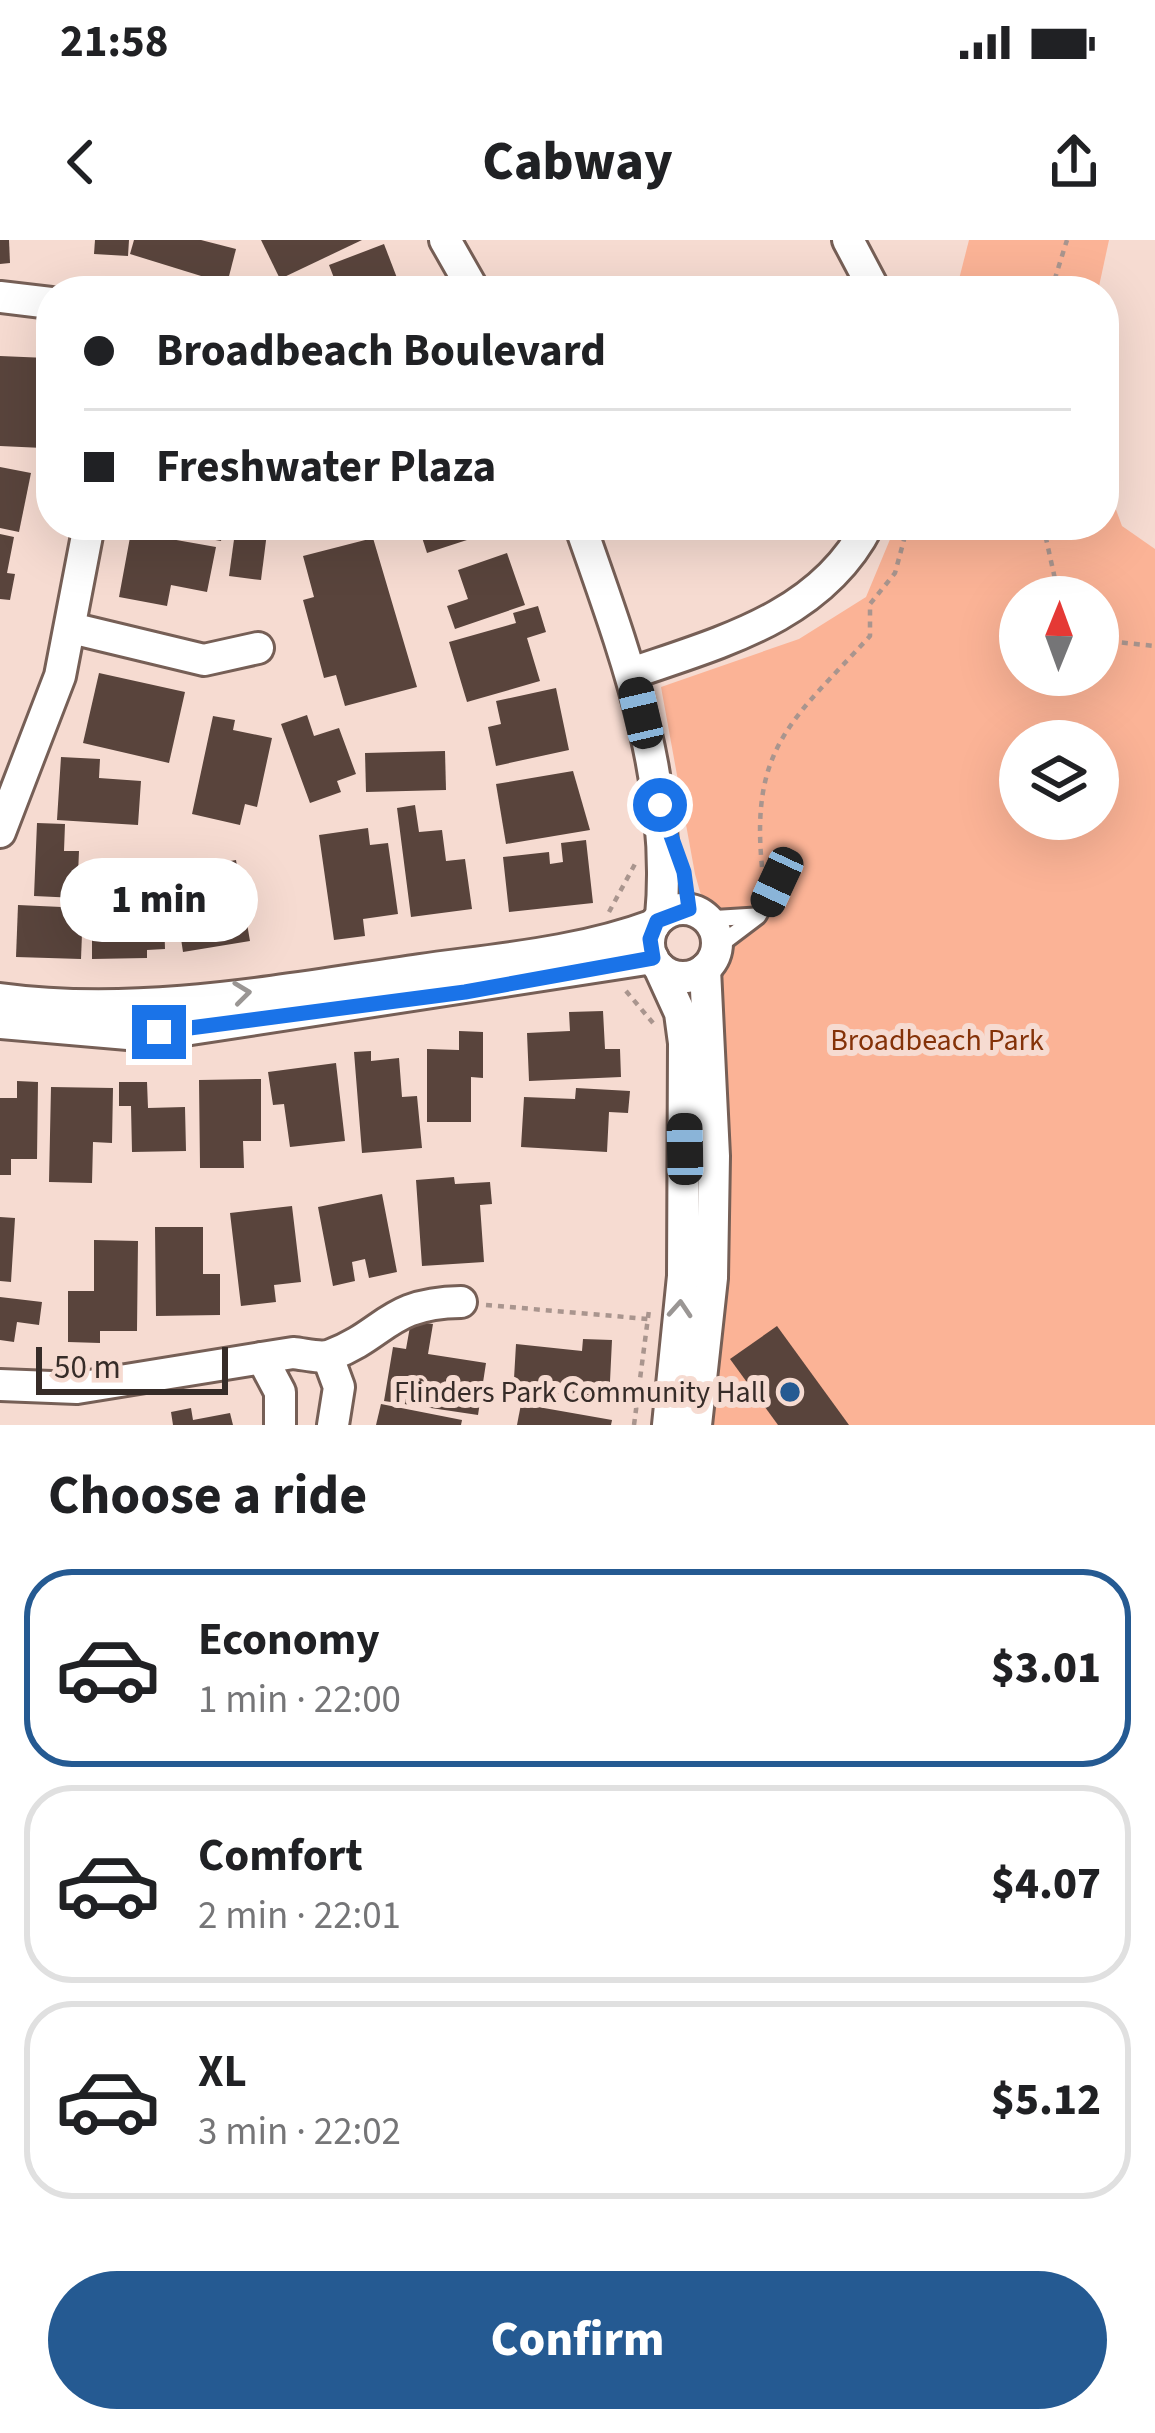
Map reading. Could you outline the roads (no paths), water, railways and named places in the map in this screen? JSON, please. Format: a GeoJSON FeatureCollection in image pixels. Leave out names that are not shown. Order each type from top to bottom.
{"type":"FeatureCollection","features":[{"type":"Feature","properties":{"kind":"street"},"geometry":{"type":"LineString","coordinates":[[445,240],[465,276]]}},
{"type":"Feature","properties":{"kind":"street"},"geometry":{"type":"LineString","coordinates":[[848,240],[866,276]]}},
{"type":"Feature","properties":{"kind":"street"},"geometry":{"type":"LineString","coordinates":[[0,297],[36,301]]}},
{"type":"Feature","properties":{"kind":"street"},"geometry":{"type":"LineString","coordinates":[[0,832],[60,676],[86,540]]}},
{"type":"Feature","properties":{"kind":"street"},"geometry":{"type":"LineString","coordinates":[[585,540],[632,673],[660,805],[684,872],[714,1156],[712,1278],[696,1425]]}},
{"type":"Feature","properties":{"kind":"street"},"geometry":{"type":"LineString","coordinates":[[632,673],[745,633],[824,588],[858,540]]}},
{"type":"Feature","properties":{"kind":"street"},"geometry":{"type":"LineString","coordinates":[[71,628],[204,660],[258,648]]}},
{"type":"Feature","properties":{"kind":"street"},"geometry":{"type":"LineString","coordinates":[[0,1023],[128,1034],[465,992],[656,962],[684,977],[689,931]]}},
{"type":"Feature","properties":{"kind":"street"},"geometry":{"type":"LineString","coordinates":[[668,1425],[683,1276],[684,1042],[680,1013],[649,944],[689,931]]}},
{"type":"Feature","properties":{"kind":"street"},"geometry":{"type":"LineString","coordinates":[[0,999],[84,1007],[200,999],[689,931]]}},
{"type":"Feature","properties":{"kind":"street"},"geometry":{"type":"LineString","coordinates":[[0,1385],[77,1388],[293,1353],[328,1357],[400,1312],[429,1302],[461,1302]]}},
{"type":"Feature","properties":{"kind":"street"},"geometry":{"type":"LineString","coordinates":[[328,1357],[339,1387],[333,1425]]}},
{"type":"Feature","properties":{"kind":"street"},"geometry":{"type":"LineString","coordinates":[[262,1358],[280,1392],[280,1425]]}},
{"type":"Feature","properties":{"kind":"lane"},"geometry":{"type":"LineString","coordinates":[[758,916],[770,881]]}},
{"type":"Feature","properties":{"kind":"lane"},"geometry":{"type":"LineString","coordinates":[[689,931],[758,916]]}},
{"type":"Feature","properties":{"kind":"lane"},"geometry":{"type":"LineString","coordinates":[[689,931],[758,916]]}},
{"type":"Feature","properties":{"kind":"place","name":"Flinders Park Community Hall"},"geometry":{"type":"Point","coordinates":[790,1392]}},
{"type":"Feature","properties":{"kind":"park label","name":"Broadbeach Park"},"geometry":{"type":"Point","coordinates":[937,1040]}}]}
